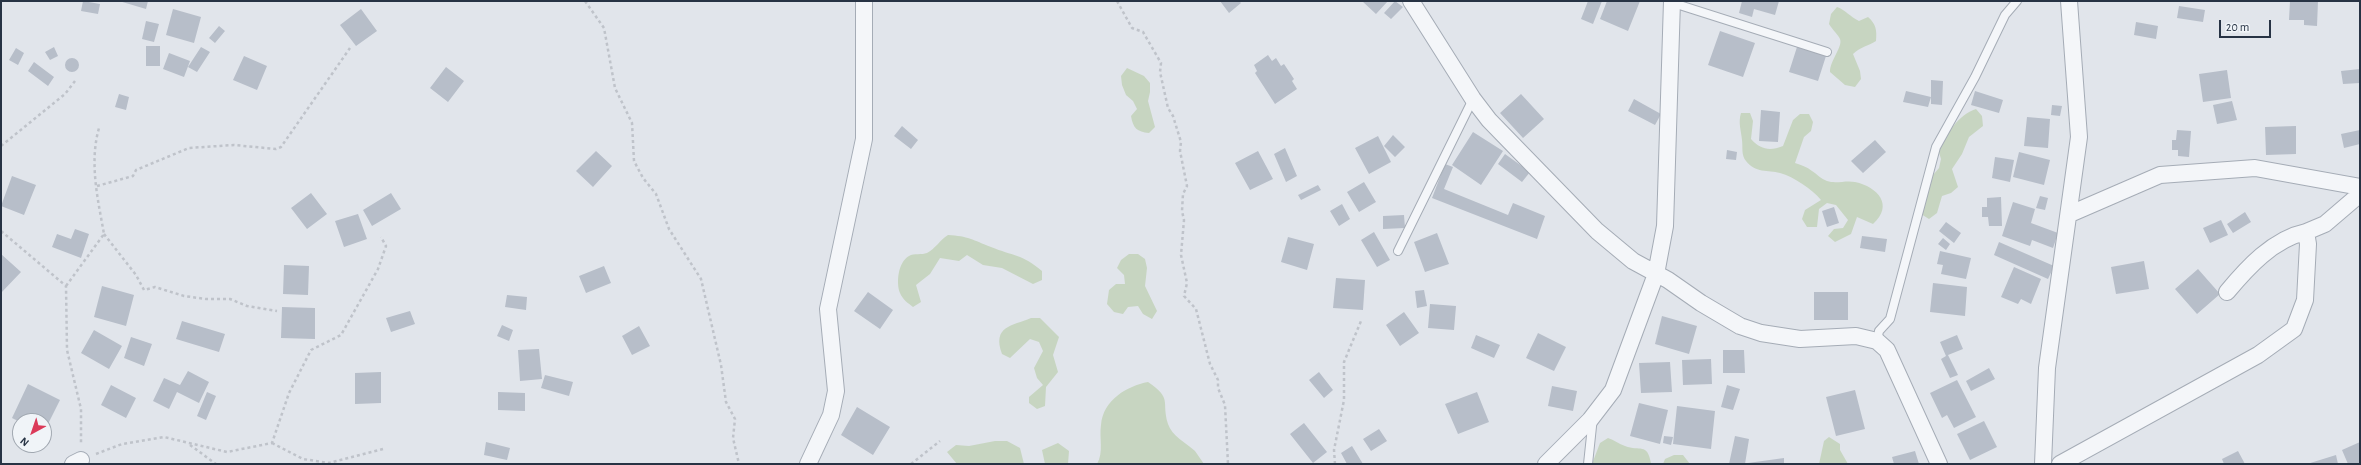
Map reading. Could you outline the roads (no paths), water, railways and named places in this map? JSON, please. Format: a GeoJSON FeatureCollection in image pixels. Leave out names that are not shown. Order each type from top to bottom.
{"type":"FeatureCollection","features":[{"type":"Feature","properties":{"kind":"street"},"geometry":{"type":"LineString","coordinates":[[808,464],[831,415],[836,391],[828,309],[864,139],[864,1]]}},
{"type":"Feature","properties":{"kind":"street"},"geometry":{"type":"LineString","coordinates":[[1411,1],[1473,99],[1489,120],[1597,231],[1633,261],[1740,326],[1761,333],[1800,339],[1856,336],[1877,341],[1887,350],[1894,362],[1939,464]]}},
{"type":"Feature","properties":{"kind":"street"},"geometry":{"type":"LineString","coordinates":[[2043,464],[2047,368],[2070,214],[2079,137],[2069,1]]}},
{"type":"Feature","properties":{"kind":"street"},"geometry":{"type":"LineString","coordinates":[[1546,464],[1593,416],[1613,390],[1656,274],[1665,226],[1671,2]]}},
{"type":"Feature","properties":{"kind":"street"},"geometry":{"type":"LineString","coordinates":[[2070,214],[2160,175],[2255,168],[2360,187]]}},
{"type":"Feature","properties":{"kind":"street"},"geometry":{"type":"LineString","coordinates":[[2227,292],[2247,268],[2291,235],[2306,232],[2325,224],[2360,194]]}},
{"type":"Feature","properties":{"kind":"street"},"geometry":{"type":"LineString","coordinates":[[2060,464],[2258,355],[2294,329],[2305,300],[2308,244],[2306,232]]}},
{"type":"Feature","properties":{"kind":"lane"},"geometry":{"type":"LineString","coordinates":[[1877,341],[1879,331],[1890,319],[1936,147],[1975,77],[2005,15],[2017,1]]}},
{"type":"Feature","properties":{"kind":"lane"},"geometry":{"type":"LineString","coordinates":[[1671,2],[1827,52]]}},
{"type":"Feature","properties":{"kind":"lane"},"geometry":{"type":"LineString","coordinates":[[1398,251],[1473,99]]}},
{"type":"Feature","properties":{"kind":"lane"},"geometry":{"type":"LineString","coordinates":[[1588,464],[1593,416]]}}]}
